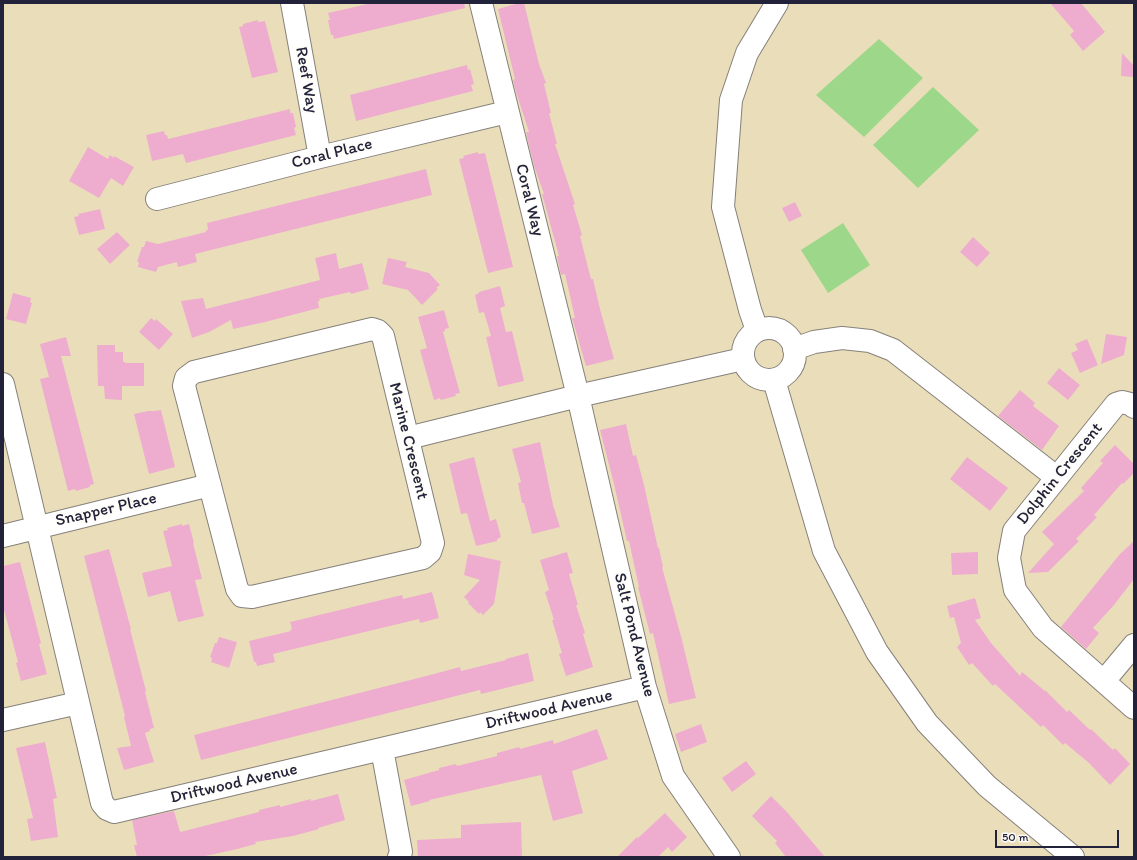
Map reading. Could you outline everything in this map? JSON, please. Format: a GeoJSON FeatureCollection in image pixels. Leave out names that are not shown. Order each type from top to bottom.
{"type":"FeatureCollection","features":[{"type":"Feature","properties":{"kind":"street","name":"Reef Way"},"geometry":{"type":"LineString","coordinates":[[292,3],[320,156]]}},
{"type":"Feature","properties":{"kind":"street","name":"Coral Way"},"geometry":{"type":"LineString","coordinates":[[481,3],[578,396]]}},
{"type":"Feature","properties":{"kind":"street"},"geometry":{"type":"LineString","coordinates":[[757,330],[750,310],[723,207],[731,100],[747,53],[777,3]]}},
{"type":"Feature","properties":{"kind":"street","name":"Coral Place"},"geometry":{"type":"LineString","coordinates":[[157,199],[320,156],[508,112]]}},
{"type":"Feature","properties":{"kind":"street"},"geometry":{"type":"LineString","coordinates":[[765,328],[780,330],[792,341],[795,357],[793,365],[782,377],[774,380],[760,379],[749,371],[743,359],[742,352],[747,339],[757,330],[765,328]]}},
{"type":"Feature","properties":{"kind":"street","name":"Marine Crescent"},"geometry":{"type":"LineString","coordinates":[[372,329],[378,331],[383,336],[433,543],[430,552],[423,558],[252,597],[242,596],[237,590],[210,485],[184,386],[186,378],[194,372],[372,329]]}},
{"type":"Feature","properties":{"kind":"street"},"geometry":{"type":"LineString","coordinates":[[794,348],[814,342],[842,338],[870,341],[893,350],[1056,478]]}},
{"type":"Feature","properties":{"kind":"street"},"geometry":{"type":"LineString","coordinates":[[408,438],[578,396],[743,359]]}},
{"type":"Feature","properties":{"kind":"street"},"geometry":{"type":"LineString","coordinates":[[774,380],[824,551],[877,652],[932,729],[987,786],[1073,857]]}},
{"type":"Feature","properties":{"kind":"street","name":"Driftwood Avenue"},"geometry":{"type":"LineString","coordinates":[[3,384],[102,803],[107,809],[114,812],[646,687]]}},
{"type":"Feature","properties":{"kind":"street","name":"Salt Pond Avenue"},"geometry":{"type":"LineString","coordinates":[[578,396],[646,687],[673,776],[723,855]]}},
{"type":"Feature","properties":{"kind":"street","name":"Dolphin Crescent"},"geometry":{"type":"LineString","coordinates":[[1134,407],[1130,404],[1122,402],[1116,404],[1014,531],[1010,558],[1015,590],[1044,628],[1134,708]]}},
{"type":"Feature","properties":{"kind":"street","name":"Snapper Place"},"geometry":{"type":"LineString","coordinates":[[3,536],[210,485]]}},
{"type":"Feature","properties":{"kind":"street"},"geometry":{"type":"LineString","coordinates":[[1104,681],[1134,645]]}},
{"type":"Feature","properties":{"kind":"street"},"geometry":{"type":"LineString","coordinates":[[3,720],[78,703]]}},
{"type":"Feature","properties":{"kind":"street"},"geometry":{"type":"LineString","coordinates":[[382,749],[400,852],[399,857]]}},
{"type":"Feature","properties":{"kind":"green space"},"geometry":{"type":"Polygon","coordinates":[[[879,39],[923,78],[864,137],[816,95],[879,39]]]}},
{"type":"Feature","properties":{"kind":"green space"},"geometry":{"type":"Polygon","coordinates":[[[933,87],[979,130],[918,188],[873,145],[933,87]]]}},
{"type":"Feature","properties":{"kind":"green space"},"geometry":{"type":"Polygon","coordinates":[[[843,223],[870,265],[828,293],[801,250],[843,223]]]}},
{"type":"Feature","properties":{"kind":"building"},"geometry":{"type":"Polygon","coordinates":[[[372,3],[464,3],[465,8],[334,39],[333,35],[331,35],[328,13],[372,3]]]}},
{"type":"Feature","properties":{"kind":"building"},"geometry":{"type":"Polygon","coordinates":[[[524,3],[539,64],[546,83],[544,84],[551,113],[549,113],[557,144],[555,144],[575,204],[573,205],[582,235],[580,236],[614,359],[586,366],[572,318],[575,318],[565,274],[561,275],[557,256],[559,256],[542,194],[544,194],[534,166],[526,132],[529,132],[516,92],[513,80],[515,79],[498,9],[524,3]]]}},
{"type":"Feature","properties":{"kind":"building"},"geometry":{"type":"Polygon","coordinates":[[[1050,3],[1081,3],[1105,32],[1083,51],[1070,35],[1074,31],[1050,3]]]}},
{"type":"Feature","properties":{"kind":"building"},"geometry":{"type":"Polygon","coordinates":[[[258,20],[258,22],[265,21],[278,72],[252,78],[239,27],[243,26],[243,24],[258,20]]]}},
{"type":"Feature","properties":{"kind":"building"},"geometry":{"type":"Polygon","coordinates":[[[1122,53],[1134,66],[1134,77],[1121,76],[1122,53]]]}},
{"type":"Feature","properties":{"kind":"building"},"geometry":{"type":"Polygon","coordinates":[[[467,65],[468,70],[470,69],[474,84],[471,85],[473,91],[356,121],[350,95],[467,65]]]}},
{"type":"Feature","properties":{"kind":"building"},"geometry":{"type":"Polygon","coordinates":[[[290,109],[290,113],[293,113],[296,135],[186,163],[183,154],[152,161],[146,135],[164,131],[168,139],[290,109]]]}},
{"type":"Feature","properties":{"kind":"building"},"geometry":{"type":"Polygon","coordinates":[[[88,147],[108,159],[110,155],[114,158],[114,156],[134,167],[123,186],[111,178],[99,198],[69,181],[88,147]]]}},
{"type":"Feature","properties":{"kind":"building"},"geometry":{"type":"Polygon","coordinates":[[[478,152],[478,154],[485,153],[513,267],[488,273],[459,159],[464,158],[463,156],[478,152]]]}},
{"type":"Feature","properties":{"kind":"building"},"geometry":{"type":"Polygon","coordinates":[[[426,169],[432,195],[195,254],[197,262],[178,267],[177,262],[158,267],[156,272],[138,267],[139,262],[137,262],[142,247],[144,247],[146,241],[158,244],[206,232],[206,230],[208,230],[207,223],[426,169]]]}},
{"type":"Feature","properties":{"kind":"building"},"geometry":{"type":"Polygon","coordinates":[[[795,202],[802,216],[789,222],[782,208],[795,202]]]}},
{"type":"Feature","properties":{"kind":"building"},"geometry":{"type":"Polygon","coordinates":[[[100,209],[105,229],[79,235],[74,217],[79,216],[78,214],[100,209]]]}},
{"type":"Feature","properties":{"kind":"building"},"geometry":{"type":"Polygon","coordinates":[[[117,232],[130,245],[110,264],[97,249],[117,232]]]}},
{"type":"Feature","properties":{"kind":"building"},"geometry":{"type":"Polygon","coordinates":[[[973,237],[990,253],[977,267],[960,252],[973,237]]]}},
{"type":"Feature","properties":{"kind":"building"},"geometry":{"type":"Polygon","coordinates":[[[336,253],[339,269],[362,263],[369,289],[351,294],[350,292],[319,299],[319,308],[265,322],[233,329],[231,320],[209,332],[192,338],[181,301],[203,298],[206,309],[320,280],[315,258],[336,253]]]}},
{"type":"Feature","properties":{"kind":"building"},"geometry":{"type":"Polygon","coordinates":[[[388,258],[407,262],[405,267],[429,273],[440,285],[436,288],[438,289],[422,305],[408,290],[382,284],[388,258]]]}},
{"type":"Feature","properties":{"kind":"building"},"geometry":{"type":"Polygon","coordinates":[[[500,286],[505,306],[500,308],[506,332],[512,331],[524,381],[498,387],[486,337],[491,336],[484,312],[479,313],[475,295],[479,292],[500,286]]]}},
{"type":"Feature","properties":{"kind":"building"},"geometry":{"type":"Polygon","coordinates":[[[13,293],[31,298],[30,302],[32,303],[26,324],[6,319],[13,293]]]}},
{"type":"Feature","properties":{"kind":"building"},"geometry":{"type":"Polygon","coordinates":[[[444,310],[449,328],[445,329],[443,332],[460,393],[455,394],[456,396],[441,400],[440,398],[434,400],[420,350],[427,348],[418,317],[444,310]]]}},
{"type":"Feature","properties":{"kind":"building"},"geometry":{"type":"Polygon","coordinates":[[[151,318],[155,321],[156,319],[173,334],[159,350],[139,332],[151,318]]]}},
{"type":"Feature","properties":{"kind":"building"},"geometry":{"type":"Polygon","coordinates":[[[1106,334],[1127,337],[1124,355],[1101,364],[1106,334]]]}},
{"type":"Feature","properties":{"kind":"building"},"geometry":{"type":"Polygon","coordinates":[[[66,337],[71,356],[61,356],[94,484],[90,485],[90,487],[76,491],[75,489],[68,491],[40,379],[49,377],[40,344],[66,337]]]}},
{"type":"Feature","properties":{"kind":"building"},"geometry":{"type":"Polygon","coordinates":[[[1087,339],[1098,365],[1080,373],[1071,353],[1078,350],[1075,344],[1087,339]]]}},
{"type":"Feature","properties":{"kind":"building"},"geometry":{"type":"Polygon","coordinates":[[[97,345],[115,345],[115,352],[123,352],[123,362],[125,363],[144,363],[144,386],[122,386],[122,400],[105,399],[104,386],[98,386],[97,345]]]}},
{"type":"Feature","properties":{"kind":"building"},"geometry":{"type":"Polygon","coordinates":[[[1059,368],[1080,385],[1068,400],[1047,383],[1059,368]]]}},
{"type":"Feature","properties":{"kind":"building"},"geometry":{"type":"Polygon","coordinates":[[[1020,390],[1035,403],[1033,406],[1059,426],[1042,450],[998,416],[1020,390]]]}},
{"type":"Feature","properties":{"kind":"building"},"geometry":{"type":"Polygon","coordinates":[[[161,410],[175,467],[149,474],[134,414],[161,410]]]}},
{"type":"Feature","properties":{"kind":"building"},"geometry":{"type":"Polygon","coordinates":[[[626,424],[633,456],[636,455],[644,485],[662,567],[696,698],[669,704],[653,633],[650,634],[638,587],[629,541],[627,541],[600,430],[626,424]]]}},
{"type":"Feature","properties":{"kind":"building"},"geometry":{"type":"Polygon","coordinates":[[[540,442],[553,505],[560,527],[532,534],[524,503],[522,503],[518,483],[521,482],[512,449],[540,442]]]}},
{"type":"Feature","properties":{"kind":"building"},"geometry":{"type":"Polygon","coordinates":[[[1115,445],[1134,464],[1134,473],[1123,484],[1122,483],[1094,515],[1097,517],[1076,539],[1079,541],[1048,572],[1028,573],[1054,544],[1042,532],[1084,491],[1081,488],[1103,463],[1100,461],[1115,445]]]}},
{"type":"Feature","properties":{"kind":"building"},"geometry":{"type":"Polygon","coordinates":[[[474,457],[490,521],[496,519],[501,537],[497,539],[497,541],[476,546],[467,513],[461,514],[449,464],[474,457]]]}},
{"type":"Feature","properties":{"kind":"building"},"geometry":{"type":"Polygon","coordinates":[[[967,457],[1008,488],[990,511],[950,479],[967,457]]]}},
{"type":"Feature","properties":{"kind":"building"},"geometry":{"type":"Polygon","coordinates":[[[182,524],[182,526],[189,524],[194,543],[202,579],[195,580],[204,616],[178,622],[170,591],[148,597],[142,573],[172,566],[163,531],[168,530],[167,528],[182,524]]]}},
{"type":"Feature","properties":{"kind":"building"},"geometry":{"type":"Polygon","coordinates":[[[1134,541],[1134,579],[1114,605],[1093,628],[1099,633],[1086,649],[1061,627],[1120,554],[1134,541]]]}},
{"type":"Feature","properties":{"kind":"building"},"geometry":{"type":"Polygon","coordinates":[[[109,549],[131,629],[154,728],[145,733],[154,762],[124,770],[117,748],[131,746],[125,716],[84,556],[109,549]]]}},
{"type":"Feature","properties":{"kind":"building"},"geometry":{"type":"Polygon","coordinates":[[[567,552],[573,573],[569,574],[578,605],[576,605],[585,633],[583,634],[593,667],[566,676],[559,654],[562,653],[552,620],[554,620],[545,592],[549,590],[540,560],[567,552]]]}},
{"type":"Feature","properties":{"kind":"building"},"geometry":{"type":"Polygon","coordinates":[[[978,552],[978,574],[952,575],[951,553],[978,552]]]}},
{"type":"Feature","properties":{"kind":"building"},"geometry":{"type":"Polygon","coordinates":[[[468,554],[501,561],[494,604],[483,615],[480,612],[479,614],[464,597],[480,580],[464,575],[468,554]]]}},
{"type":"Feature","properties":{"kind":"building"},"geometry":{"type":"Polygon","coordinates":[[[20,562],[41,643],[39,644],[47,674],[21,681],[16,663],[18,662],[3,606],[3,566],[20,562]]]}},
{"type":"Feature","properties":{"kind":"building"},"geometry":{"type":"Polygon","coordinates":[[[432,592],[439,618],[420,623],[419,619],[273,654],[275,662],[257,666],[256,662],[254,662],[249,641],[291,631],[290,630],[292,629],[290,622],[402,595],[403,599],[432,592]]]}},
{"type":"Feature","properties":{"kind":"building"},"geometry":{"type":"Polygon","coordinates":[[[975,598],[981,618],[975,620],[991,643],[1020,676],[1022,672],[1045,690],[1067,712],[1069,710],[1113,750],[1115,748],[1130,764],[1110,785],[1089,763],[1065,743],[1063,745],[1043,725],[1041,727],[995,684],[993,686],[972,663],[969,665],[957,647],[961,643],[954,617],[950,618],[947,606],[975,598]]]}},
{"type":"Feature","properties":{"kind":"building"},"geometry":{"type":"Polygon","coordinates":[[[219,637],[237,642],[229,668],[211,662],[212,658],[210,657],[219,637]]]}},
{"type":"Feature","properties":{"kind":"building"},"geometry":{"type":"Polygon","coordinates":[[[528,653],[534,681],[481,694],[480,690],[201,760],[194,735],[460,667],[461,671],[528,653]]]}},
{"type":"Feature","properties":{"kind":"building"},"geometry":{"type":"Polygon","coordinates":[[[701,724],[707,742],[681,752],[675,734],[701,724]]]}},
{"type":"Feature","properties":{"kind":"building"},"geometry":{"type":"Polygon","coordinates":[[[597,729],[608,759],[572,771],[583,813],[553,821],[541,775],[429,800],[430,801],[411,806],[404,780],[439,770],[439,768],[456,764],[457,766],[497,756],[497,753],[519,747],[520,749],[553,740],[554,744],[597,729]]]}},
{"type":"Feature","properties":{"kind":"building"},"geometry":{"type":"Polygon","coordinates":[[[45,742],[57,798],[53,799],[58,837],[31,841],[27,819],[33,818],[16,748],[45,742]]]}},
{"type":"Feature","properties":{"kind":"building"},"geometry":{"type":"Polygon","coordinates":[[[746,761],[756,774],[732,792],[722,778],[746,761]]]}},
{"type":"Feature","properties":{"kind":"building"},"geometry":{"type":"Polygon","coordinates":[[[338,794],[345,820],[318,828],[319,829],[293,836],[255,842],[256,844],[201,857],[137,857],[134,845],[137,845],[132,820],[174,811],[180,832],[259,812],[259,810],[280,805],[280,807],[311,799],[311,801],[338,794]]]}},
{"type":"Feature","properties":{"kind":"building"},"geometry":{"type":"Polygon","coordinates":[[[771,796],[786,811],[825,857],[786,857],[775,843],[777,841],[752,816],[771,796]]]}},
{"type":"Feature","properties":{"kind":"building"},"geometry":{"type":"Polygon","coordinates":[[[665,813],[687,837],[672,852],[668,847],[658,857],[617,857],[637,837],[638,838],[665,813]]]}},
{"type":"Feature","properties":{"kind":"building"},"geometry":{"type":"Polygon","coordinates":[[[521,822],[522,857],[418,857],[417,840],[461,838],[461,825],[521,822]]]}}]}
